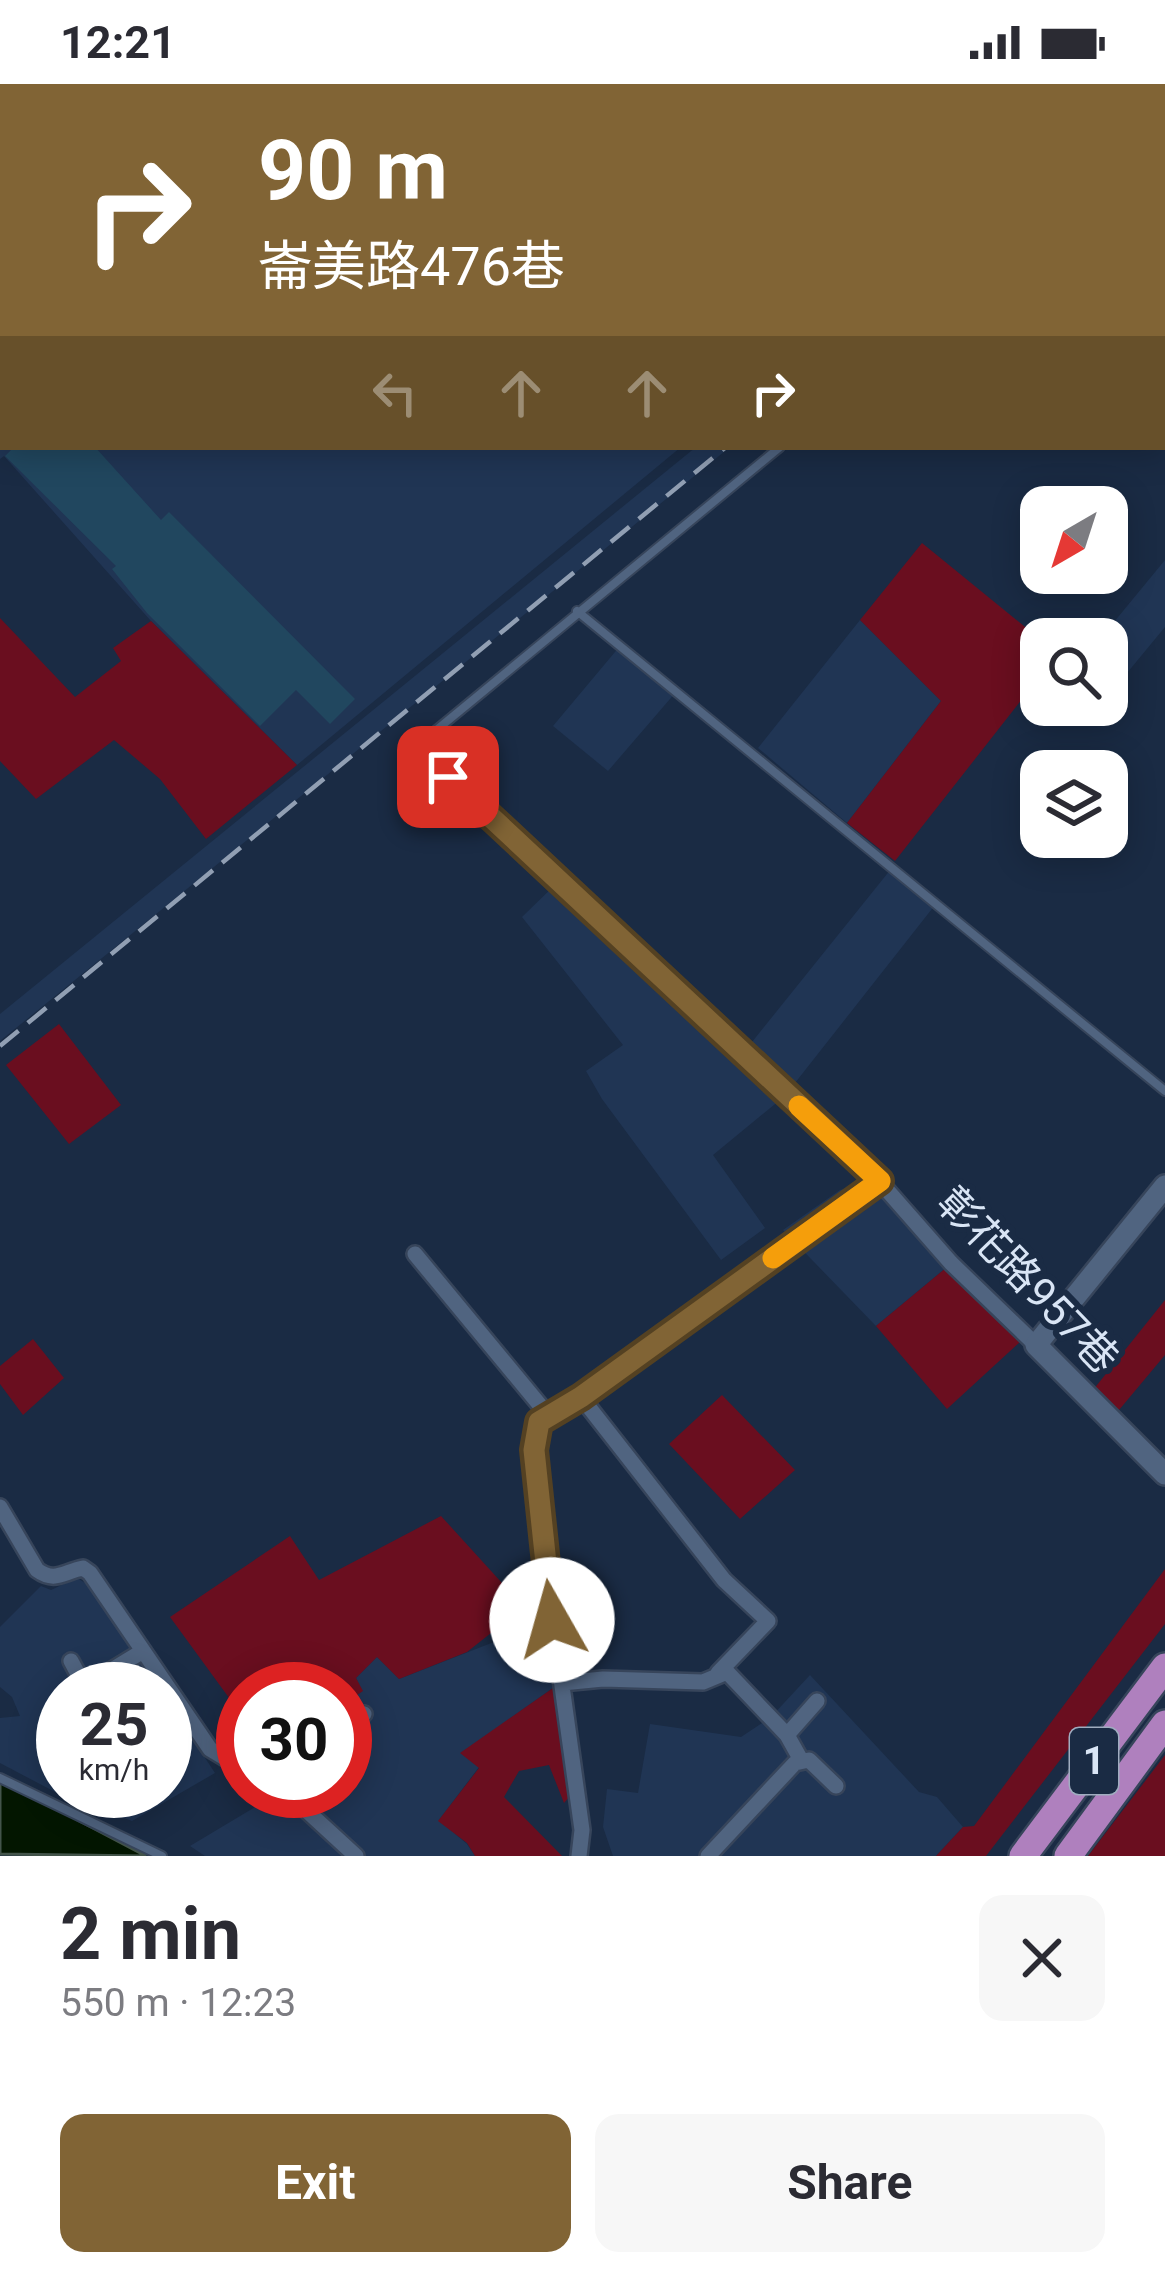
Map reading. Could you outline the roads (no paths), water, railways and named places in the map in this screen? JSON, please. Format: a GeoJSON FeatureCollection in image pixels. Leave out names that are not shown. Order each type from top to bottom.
{"type":"FeatureCollection","features":[{"type":"Feature","properties":{"kind":"highway","name":"1"},"geometry":{"type":"LineString","coordinates":[[1023,1856],[1165,1667]]}},
{"type":"Feature","properties":{"kind":"highway","name":"1"},"geometry":{"type":"LineString","coordinates":[[1068,1856],[1165,1724]]}},
{"type":"Feature","properties":{"kind":"street","name":"彰花路957巷"},"geometry":{"type":"LineString","coordinates":[[416,747],[880,1181],[951,1263],[1165,1474]]}},
{"type":"Feature","properties":{"kind":"street"},"geometry":{"type":"LineString","coordinates":[[579,1856],[582,1830],[542,1542],[534,1450],[539,1422],[581,1397],[880,1181]]}},
{"type":"Feature","properties":{"kind":"street"},"geometry":{"type":"LineString","coordinates":[[1036,1346],[1165,1186]]}},
{"type":"Feature","properties":{"kind":"street"},"geometry":{"type":"LineString","coordinates":[[416,1254],[548,1415]]}},
{"type":"Feature","properties":{"kind":"street"},"geometry":{"type":"LineString","coordinates":[[562,1683],[603,1679],[703,1682],[768,1621],[724,1580],[581,1397]]}},
{"type":"Feature","properties":{"kind":"street"},"geometry":{"type":"LineString","coordinates":[[0,1507],[37,1570],[54,1579],[82,1568],[90,1573],[216,1752]]}},
{"type":"Feature","properties":{"kind":"street"},"geometry":{"type":"LineString","coordinates":[[127,1662],[143,1652]]}},
{"type":"Feature","properties":{"kind":"street"},"geometry":{"type":"LineString","coordinates":[[718,1672],[727,1672],[787,1735],[801,1760]]}},
{"type":"Feature","properties":{"kind":"street"},"geometry":{"type":"LineString","coordinates":[[787,1735],[817,1701]]}},
{"type":"Feature","properties":{"kind":"street"},"geometry":{"type":"LineString","coordinates":[[708,1856],[801,1760],[809,1760],[836,1786]]}},
{"type":"Feature","properties":{"kind":"street"},"geometry":{"type":"LineString","coordinates":[[315,1818],[356,1856]]}},
{"type":"Feature","properties":{"kind":"lane"},"geometry":{"type":"LineString","coordinates":[[416,747],[775,450]]}},
{"type":"Feature","properties":{"kind":"lane"},"geometry":{"type":"LineString","coordinates":[[577,611],[1165,1091]]}},
{"type":"Feature","properties":{"kind":"lane"},"geometry":{"type":"LineString","coordinates":[[0,1778],[162,1856]]}},
{"type":"Feature","properties":{"kind":"railway"},"geometry":{"type":"LineString","coordinates":[[0,1046],[722,450]]}}]}
